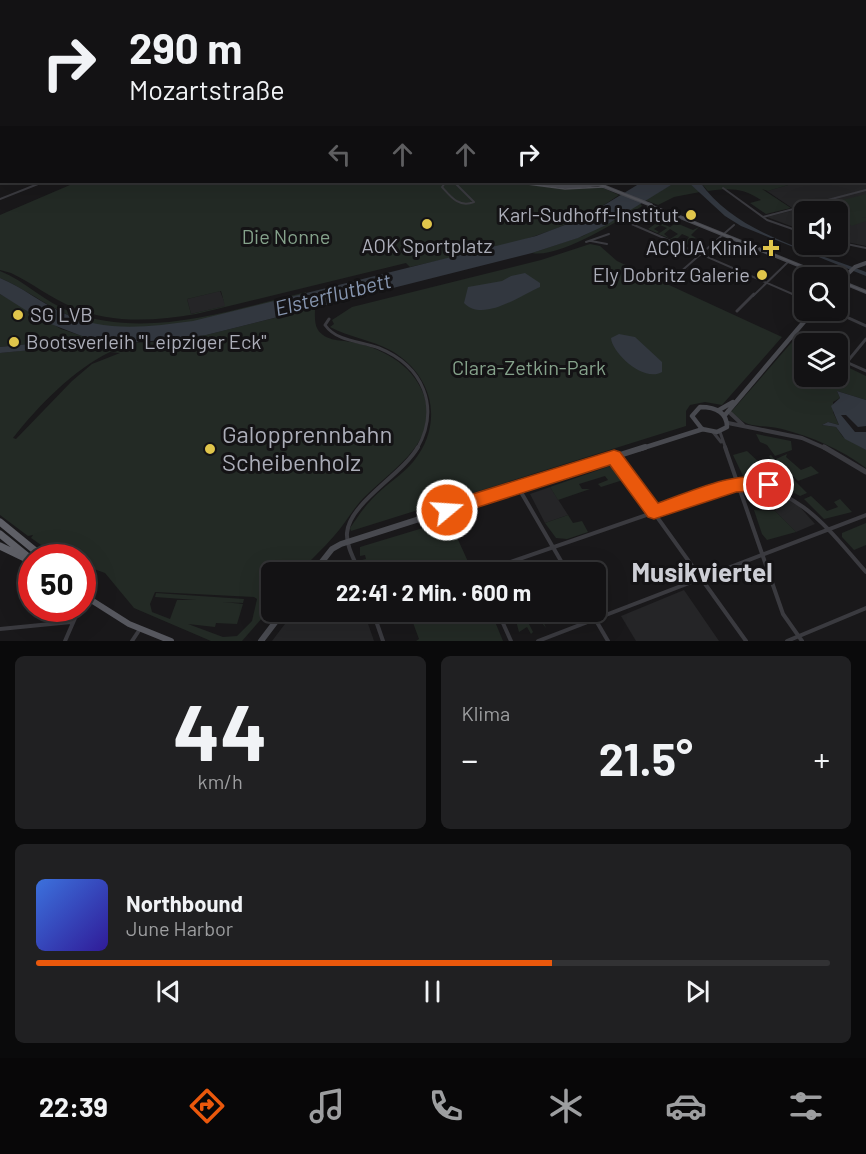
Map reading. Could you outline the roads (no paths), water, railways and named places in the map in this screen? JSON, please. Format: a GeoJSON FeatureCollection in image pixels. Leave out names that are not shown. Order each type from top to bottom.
{"type":"FeatureCollection","features":[{"type":"Feature","properties":{"kind":"highway"},"geometry":{"type":"LineString","coordinates":[[0,522],[27,544]]}},
{"type":"Feature","properties":{"kind":"highway"},"geometry":{"type":"LineString","coordinates":[[0,534],[16,546]]}},
{"type":"Feature","properties":{"kind":"highway"},"geometry":{"type":"LineString","coordinates":[[0,546],[18,554]]}},
{"type":"Feature","properties":{"kind":"main road"},"geometry":{"type":"LineString","coordinates":[[534,183],[566,187],[600,184]]}},
{"type":"Feature","properties":{"kind":"main road"},"geometry":{"type":"LineString","coordinates":[[596,183],[651,205]]}},
{"type":"Feature","properties":{"kind":"main road"},"geometry":{"type":"LineString","coordinates":[[680,217],[803,267]]}},
{"type":"Feature","properties":{"kind":"main road"},"geometry":{"type":"LineString","coordinates":[[848,273],[866,263]]}},
{"type":"Feature","properties":{"kind":"main road"},"geometry":{"type":"LineString","coordinates":[[848,286],[866,292]]}},
{"type":"Feature","properties":{"kind":"main road"},"geometry":{"type":"LineString","coordinates":[[726,413],[706,406],[695,409],[692,416],[696,424],[703,429],[720,432],[727,425],[726,413],[734,402],[805,321]]}},
{"type":"Feature","properties":{"kind":"main road"},"geometry":{"type":"LineString","coordinates":[[718,410],[734,402]]}},
{"type":"Feature","properties":{"kind":"main road"},"geometry":{"type":"LineString","coordinates":[[686,434],[696,424]]}},
{"type":"Feature","properties":{"kind":"main road"},"geometry":{"type":"LineString","coordinates":[[322,562],[332,549],[348,541],[703,429]]}},
{"type":"Feature","properties":{"kind":"main road"},"geometry":{"type":"LineString","coordinates":[[96,605],[121,620],[171,641]]}},
{"type":"Feature","properties":{"kind":"main road"},"geometry":{"type":"LineString","coordinates":[[260,640],[275,622]]}},
{"type":"Feature","properties":{"kind":"street"},"geometry":{"type":"LineString","coordinates":[[0,199],[41,183]]}},
{"type":"Feature","properties":{"kind":"street"},"geometry":{"type":"LineString","coordinates":[[444,183],[442,188],[459,204],[468,205],[474,202],[456,184],[450,183]]}},
{"type":"Feature","properties":{"kind":"street"},"geometry":{"type":"LineString","coordinates":[[723,188],[763,217],[794,229]]}},
{"type":"Feature","properties":{"kind":"street"},"geometry":{"type":"LineString","coordinates":[[763,217],[866,190]]}},
{"type":"Feature","properties":{"kind":"street"},"geometry":{"type":"LineString","coordinates":[[634,217],[651,205]]}},
{"type":"Feature","properties":{"kind":"street"},"geometry":{"type":"LineString","coordinates":[[627,222],[794,295]]}},
{"type":"Feature","properties":{"kind":"street"},"geometry":{"type":"LineString","coordinates":[[670,281],[734,225]]}},
{"type":"Feature","properties":{"kind":"street"},"geometry":{"type":"LineString","coordinates":[[586,242],[609,234]]}},
{"type":"Feature","properties":{"kind":"street"},"geometry":{"type":"LineString","coordinates":[[591,240],[607,244]]}},
{"type":"Feature","properties":{"kind":"street"},"geometry":{"type":"LineString","coordinates":[[848,244],[866,248]]}},
{"type":"Feature","properties":{"kind":"street"},"geometry":{"type":"LineString","coordinates":[[737,312],[789,261]]}},
{"type":"Feature","properties":{"kind":"street"},"geometry":{"type":"LineString","coordinates":[[848,318],[866,326]]}},
{"type":"Feature","properties":{"kind":"street"},"geometry":{"type":"LineString","coordinates":[[329,319],[325,325],[333,334],[376,347],[408,367],[424,388],[429,406],[427,430],[420,446],[399,473],[371,495],[348,525],[348,541],[356,562]]}},
{"type":"Feature","properties":{"kind":"street"},"geometry":{"type":"LineString","coordinates":[[848,361],[866,339]]}},
{"type":"Feature","properties":{"kind":"street"},"geometry":{"type":"LineString","coordinates":[[848,362],[866,371]]}},
{"type":"Feature","properties":{"kind":"street"},"geometry":{"type":"LineString","coordinates":[[726,413],[737,423],[749,428]]}},
{"type":"Feature","properties":{"kind":"street"},"geometry":{"type":"LineString","coordinates":[[727,425],[783,433],[816,443],[839,454],[866,472]]}},
{"type":"Feature","properties":{"kind":"street"},"geometry":{"type":"LineString","coordinates":[[712,432],[722,442]]}},
{"type":"Feature","properties":{"kind":"street"},"geometry":{"type":"LineString","coordinates":[[720,432],[736,484],[783,614],[802,641]]}},
{"type":"Feature","properties":{"kind":"street"},"geometry":{"type":"LineString","coordinates":[[614,457],[746,641]]}},
{"type":"Feature","properties":{"kind":"street"},"geometry":{"type":"LineString","coordinates":[[510,562],[736,484],[760,483],[783,492],[802,504],[866,572]]}},
{"type":"Feature","properties":{"kind":"street"},"geometry":{"type":"LineString","coordinates":[[518,487],[562,562]]}},
{"type":"Feature","properties":{"kind":"street"},"geometry":{"type":"LineString","coordinates":[[606,615],[866,515]]}},
{"type":"Feature","properties":{"kind":"street"},"geometry":{"type":"LineString","coordinates":[[787,641],[866,608]]}},
{"type":"Feature","properties":{"kind":"street"},"geometry":{"type":"LineString","coordinates":[[0,629],[71,622],[65,641]]}},
{"type":"Feature","properties":{"kind":"street"},"geometry":{"type":"LineString","coordinates":[[376,622],[383,641]]}},
{"type":"Feature","properties":{"kind":"street"},"geometry":{"type":"LineString","coordinates":[[502,622],[511,641]]}},
{"type":"Feature","properties":{"kind":"street"},"geometry":{"type":"LineString","coordinates":[[538,641],[587,622]]}},
{"type":"Feature","properties":{"kind":"street"},"geometry":{"type":"LineString","coordinates":[[597,622],[608,641]]}},
{"type":"Feature","properties":{"kind":"street"},"geometry":{"type":"LineString","coordinates":[[132,641],[140,629]]}},
{"type":"Feature","properties":{"kind":"water","name":"Elsterflutbett"},"geometry":{"type":"Polygon","coordinates":[[[640,183],[674,183],[606,225],[578,238],[532,253],[206,335],[0,353],[0,347],[87,338],[43,321],[0,294],[0,278],[77,319],[109,326],[159,325],[193,321],[536,236],[583,218],[640,183]]]}},
{"type":"Feature","properties":{"kind":"water"},"geometry":{"type":"Polygon","coordinates":[[[689,183],[701,183],[715,200],[733,215],[794,247],[741,226],[725,216],[689,183]]]}},
{"type":"Feature","properties":{"kind":"water"},"geometry":{"type":"Polygon","coordinates":[[[814,255],[866,272],[866,276],[814,255]]]}},
{"type":"Feature","properties":{"kind":"water"},"geometry":{"type":"Polygon","coordinates":[[[525,273],[540,283],[540,287],[491,309],[472,308],[464,303],[468,287],[502,281],[525,273]]]}},
{"type":"Feature","properties":{"kind":"water"},"geometry":{"type":"Polygon","coordinates":[[[619,334],[635,337],[662,362],[662,372],[647,373],[630,365],[613,344],[611,338],[619,334]]]}},
{"type":"Feature","properties":{"kind":"water"},"geometry":{"type":"Polygon","coordinates":[[[837,391],[866,400],[866,426],[858,427],[846,415],[841,415],[855,432],[866,432],[866,450],[845,439],[836,427],[822,425],[828,422],[839,425],[831,406],[840,398],[837,391]]]}},
{"type":"Feature","properties":{"kind":"tram line"},"geometry":{"type":"LineString","coordinates":[[520,183],[565,189],[603,187]]}},
{"type":"Feature","properties":{"kind":"tram line"},"geometry":{"type":"LineString","coordinates":[[596,183],[804,267]]}},
{"type":"Feature","properties":{"kind":"tram line"},"geometry":{"type":"LineString","coordinates":[[848,285],[866,292]]}},
{"type":"Feature","properties":{"kind":"place","name":"Karl-Sudhoff-Institut"},"geometry":{"type":"Point","coordinates":[691,215]}},
{"type":"Feature","properties":{"kind":"place","name":"AOK Sportplatz"},"geometry":{"type":"Point","coordinates":[427,224]}},
{"type":"Feature","properties":{"kind":"place","name":"ACQUA Klinik"},"geometry":{"type":"Point","coordinates":[771,248]}},
{"type":"Feature","properties":{"kind":"place","name":"Ely Dobritz Galerie"},"geometry":{"type":"Point","coordinates":[762,275]}},
{"type":"Feature","properties":{"kind":"place","name":"SG LVB"},"geometry":{"type":"Point","coordinates":[18,315]}},
{"type":"Feature","properties":{"kind":"place","name":"Bootsverleih \"Leipziger Eck\""},"geometry":{"type":"Point","coordinates":[14,342]}},
{"type":"Feature","properties":{"kind":"place","name":"Galopprennbahn Scheibenholz"},"geometry":{"type":"Point","coordinates":[210,449]}},
{"type":"Feature","properties":{"kind":"district","name":"Musikviertel"},"geometry":{"type":"Point","coordinates":[702,573]}},
{"type":"Feature","properties":{"kind":"park label","name":"Die Nonne"},"geometry":{"type":"Point","coordinates":[286,237]}},
{"type":"Feature","properties":{"kind":"park label","name":"Clara-Zetkin-Park"},"geometry":{"type":"Point","coordinates":[529,368]}}]}
